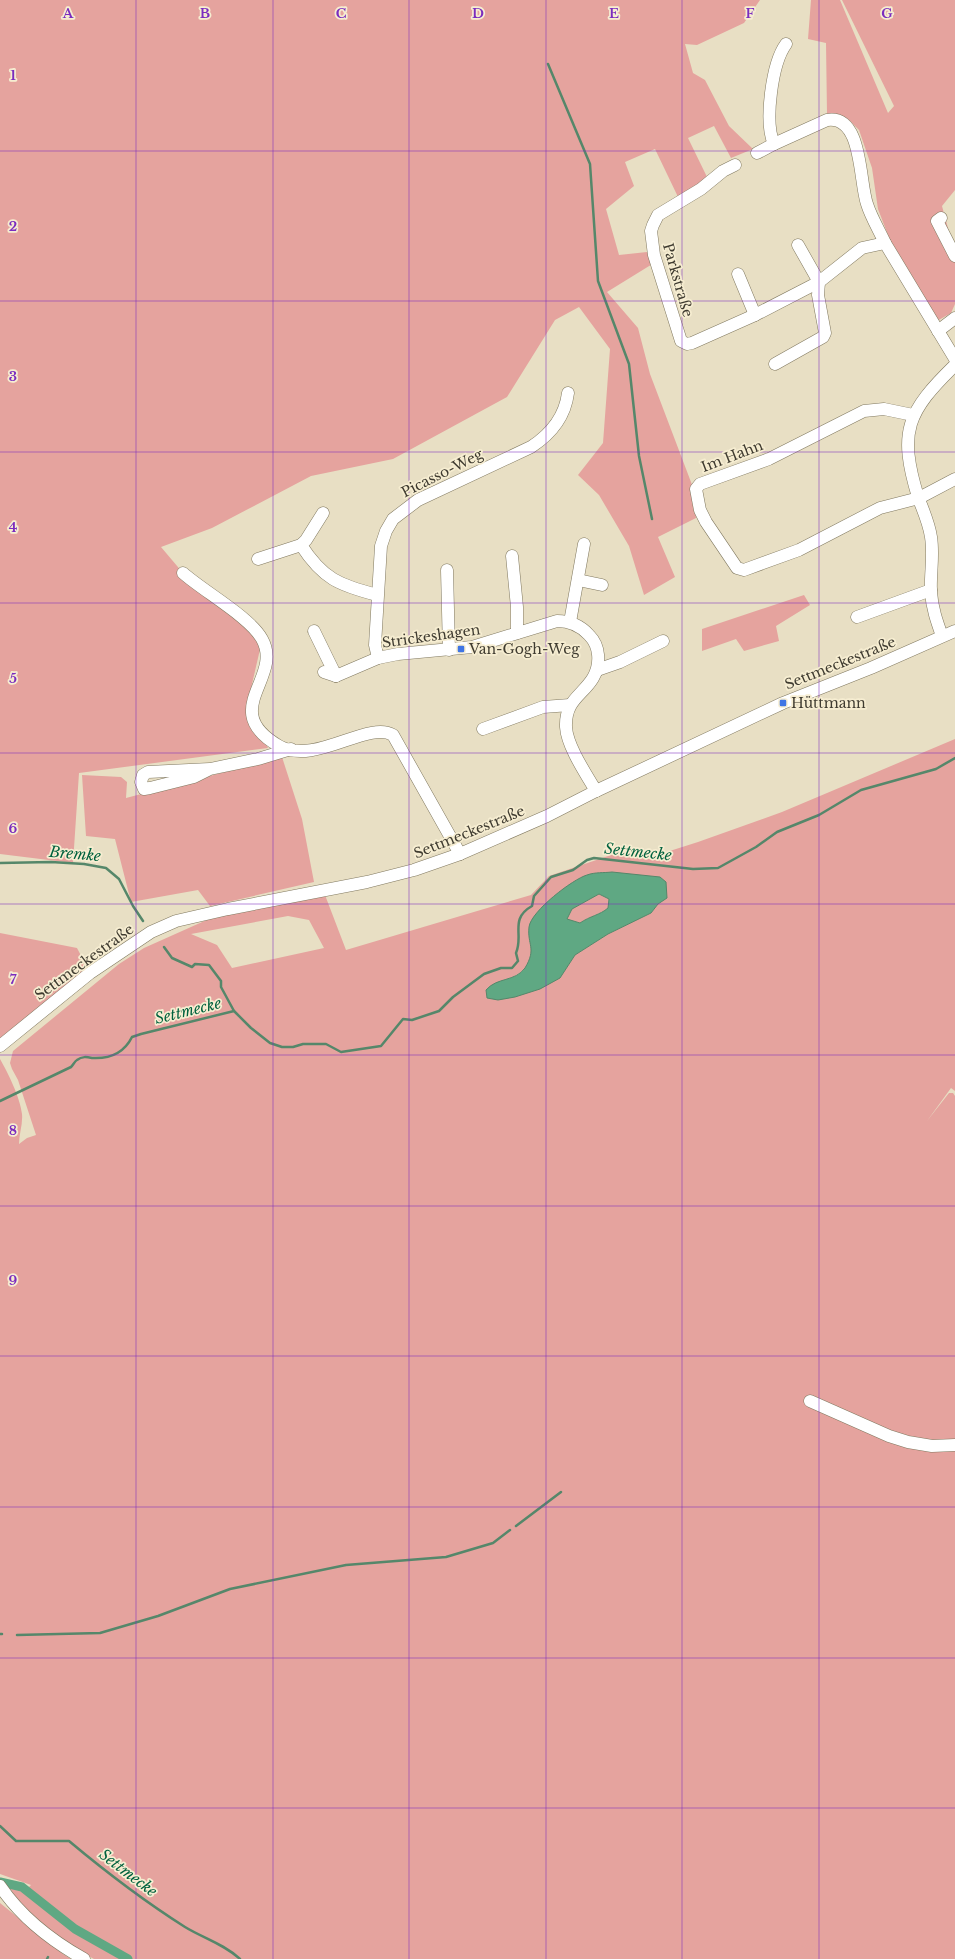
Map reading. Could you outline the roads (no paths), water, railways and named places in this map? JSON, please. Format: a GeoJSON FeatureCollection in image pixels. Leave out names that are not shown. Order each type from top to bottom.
{"type":"FeatureCollection","features":[{"type":"Feature","properties":{"kind":"street"},"geometry":{"type":"LineString","coordinates":[[774,144],[771,137],[770,120],[774,68],[777,58],[786,44]]}},
{"type":"Feature","properties":{"kind":"street"},"geometry":{"type":"LineString","coordinates":[[757,153],[827,120],[836,120],[846,125],[853,134],[856,145],[866,202],[885,243],[955,359]]}},
{"type":"Feature","properties":{"kind":"street","name":"Parkstraße"},"geometry":{"type":"LineString","coordinates":[[735,165],[723,171],[689,197],[662,212],[652,225],[652,242],[679,338],[683,342],[692,343],[700,340],[755,315],[819,282],[862,248],[885,243]]}},
{"type":"Feature","properties":{"kind":"street"},"geometry":{"type":"LineString","coordinates":[[941,218],[937,221],[955,256]]}},
{"type":"Feature","properties":{"kind":"street"},"geometry":{"type":"LineString","coordinates":[[775,364],[823,337],[825,333],[818,295],[819,282],[798,245]]}},
{"type":"Feature","properties":{"kind":"street"},"geometry":{"type":"LineString","coordinates":[[738,274],[755,315]]}},
{"type":"Feature","properties":{"kind":"street"},"geometry":{"type":"LineString","coordinates":[[938,331],[955,318]]}},
{"type":"Feature","properties":{"kind":"street"},"geometry":{"type":"LineString","coordinates":[[942,636],[933,610],[931,590],[932,543],[930,530],[909,462],[907,446],[913,416],[918,406],[933,386],[955,365]]}},
{"type":"Feature","properties":{"kind":"street","name":"Picasso-Weg"},"geometry":{"type":"LineString","coordinates":[[378,658],[375,645],[381,546],[386,531],[393,519],[418,500],[531,447],[544,439],[560,419],[565,408],[568,393]]}},
{"type":"Feature","properties":{"kind":"street","name":"Im Hahn"},"geometry":{"type":"LineString","coordinates":[[913,416],[884,409],[862,412],[769,459],[700,484],[696,489],[700,510],[706,522],[737,568],[740,570],[800,550],[880,508],[919,498]]}},
{"type":"Feature","properties":{"kind":"street"},"geometry":{"type":"LineString","coordinates":[[919,498],[955,479]]}},
{"type":"Feature","properties":{"kind":"street"},"geometry":{"type":"LineString","coordinates":[[258,559],[301,545],[306,540],[323,513]]}},
{"type":"Feature","properties":{"kind":"street"},"geometry":{"type":"LineString","coordinates":[[584,544],[570,622],[580,626],[593,638],[599,657],[597,670],[593,678],[570,705],[566,726],[567,734],[596,791]]}},
{"type":"Feature","properties":{"kind":"street"},"geometry":{"type":"LineString","coordinates":[[301,545],[317,567],[331,579],[355,589],[378,595]]}},
{"type":"Feature","properties":{"kind":"street"},"geometry":{"type":"LineString","coordinates":[[512,556],[516,607],[516,633]]}},
{"type":"Feature","properties":{"kind":"street"},"geometry":{"type":"LineString","coordinates":[[447,570],[449,650]]}},
{"type":"Feature","properties":{"kind":"street"},"geometry":{"type":"LineString","coordinates":[[183,573],[251,626],[263,640],[265,662],[252,703],[252,716],[258,728],[267,738],[281,747],[291,749],[322,748],[382,730],[393,734],[460,854]]}},
{"type":"Feature","properties":{"kind":"street"},"geometry":{"type":"LineString","coordinates":[[578,580],[602,584]]}},
{"type":"Feature","properties":{"kind":"street"},"geometry":{"type":"LineString","coordinates":[[857,617],[931,590]]}},
{"type":"Feature","properties":{"kind":"street","name":"Strickeshagen"},"geometry":{"type":"LineString","coordinates":[[336,676],[378,658],[398,654],[449,650],[488,643],[557,621],[570,622]]}},
{"type":"Feature","properties":{"kind":"street"},"geometry":{"type":"LineString","coordinates":[[314,631],[336,676]]}},
{"type":"Feature","properties":{"kind":"street","name":"Settmeckestraße"},"geometry":{"type":"LineString","coordinates":[[0,1046],[108,959],[151,932],[176,921],[228,909],[367,882],[414,870],[460,854],[547,816],[596,791],[783,703],[871,668],[955,631]]}},
{"type":"Feature","properties":{"kind":"street"},"geometry":{"type":"LineString","coordinates":[[597,670],[635,655],[663,641]]}},
{"type":"Feature","properties":{"kind":"street"},"geometry":{"type":"LineString","coordinates":[[324,672],[336,676]]}},
{"type":"Feature","properties":{"kind":"street"},"geometry":{"type":"LineString","coordinates":[[483,729],[543,707],[570,705]]}},
{"type":"Feature","properties":{"kind":"street"},"geometry":{"type":"LineString","coordinates":[[210,769],[194,777],[150,788],[144,788],[141,782],[143,775],[148,772],[210,769],[258,759],[291,749]]}},
{"type":"Feature","properties":{"kind":"street"},"geometry":{"type":"LineString","coordinates":[[810,1401],[889,1436],[908,1442],[932,1446],[955,1445]]}},
{"type":"Feature","properties":{"kind":"street"},"geometry":{"type":"LineString","coordinates":[[1,1887],[34,1924],[58,1943],[84,1959]]}},
{"type":"Feature","properties":{"kind":"waterway"},"geometry":{"type":"LineString","coordinates":[[548,64],[590,164],[598,281],[629,364],[639,456],[652,519]]}},
{"type":"Feature","properties":{"kind":"waterway","name":"Settmecke"},"geometry":{"type":"LineString","coordinates":[[0,1101],[71,1067],[81,1058],[98,1058],[115,1054],[125,1047],[132,1037],[234,1011],[251,1028],[270,1043],[282,1047],[293,1047],[303,1044],[326,1044],[341,1052],[381,1046],[403,1019],[412,1020],[439,1011],[453,997],[484,974],[501,968],[512,968],[518,961],[516,953],[519,940],[518,928],[521,916],[532,906],[534,896],[551,877],[573,870],[587,860],[594,858],[693,869],[718,868],[756,847],[777,832],[819,815],[861,790],[936,769],[955,758]]}},
{"type":"Feature","properties":{"kind":"waterway","name":"Bremke"},"geometry":{"type":"LineString","coordinates":[[0,863],[51,862],[84,864],[106,868],[119,879],[133,906],[143,921]]}},
{"type":"Feature","properties":{"kind":"waterway","name":"Bremke"},"geometry":{"type":"LineString","coordinates":[[164,947],[172,958],[192,967],[195,964],[209,965],[221,981],[221,987],[234,1011]]}},
{"type":"Feature","properties":{"kind":"waterway"},"geometry":{"type":"LineString","coordinates":[[516,1526],[561,1492]]}},
{"type":"Feature","properties":{"kind":"waterway"},"geometry":{"type":"LineString","coordinates":[[17,1635],[100,1633],[158,1616],[230,1589],[346,1565],[446,1557],[493,1543],[510,1530]]}},
{"type":"Feature","properties":{"kind":"waterway","name":"Settmecke"},"geometry":{"type":"LineString","coordinates":[[0,1826],[16,1841],[69,1841],[140,1897],[185,1927],[227,1949],[240,1959]]}},
{"type":"Feature","properties":{"kind":"waterway"},"geometry":{"type":"LineString","coordinates":[[0,1882],[22,1887],[75,1929],[128,1959]]}},
{"type":"Feature","properties":{"kind":"place","name":"Van-Gogh-Weg"},"geometry":{"type":"Point","coordinates":[461,649]}},
{"type":"Feature","properties":{"kind":"place","name":"Hüttmann"},"geometry":{"type":"Point","coordinates":[783,703]}}]}
